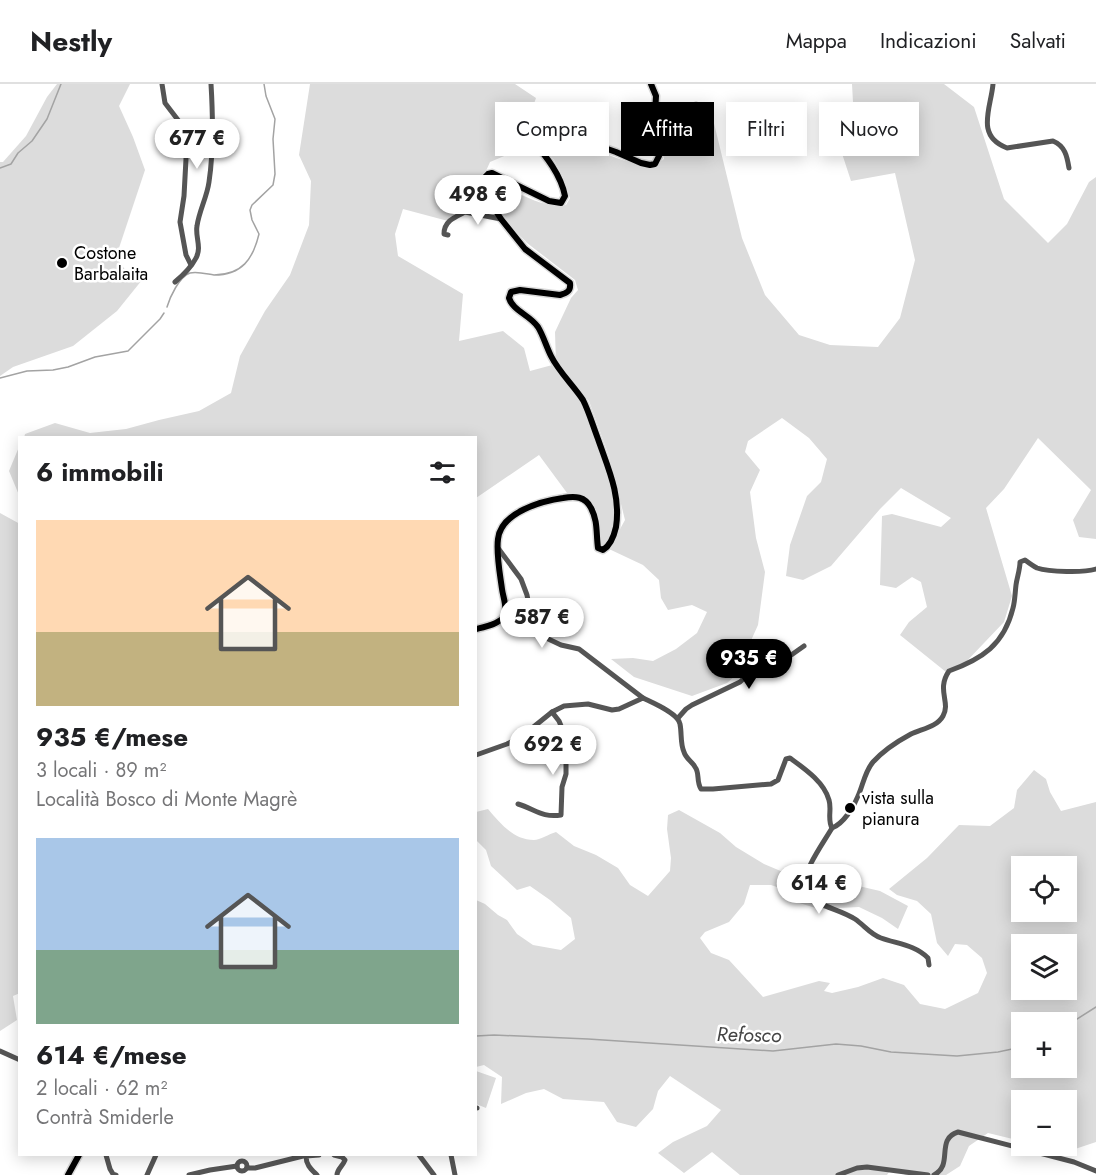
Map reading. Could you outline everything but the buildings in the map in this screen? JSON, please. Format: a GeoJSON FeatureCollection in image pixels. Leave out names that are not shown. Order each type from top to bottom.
{"type":"FeatureCollection","features":[{"type":"Feature","properties":{"kind":"main road"},"geometry":{"type":"LineString","coordinates":[[477,629],[498,621],[505,613],[500,579],[498,538],[501,529],[516,514],[549,500],[581,498],[590,506],[595,517],[597,548],[603,550],[608,547],[614,533],[618,502],[584,402],[551,357],[539,328],[510,303],[511,292],[520,290],[560,295],[570,290],[570,283],[525,249],[501,219],[483,190],[482,180],[492,173],[554,203],[561,203],[564,200],[564,193],[555,171],[532,140],[530,130],[533,126],[540,124],[616,152],[641,164],[655,164],[659,156],[654,131],[656,96],[651,84]]}},
{"type":"Feature","properties":{"kind":"main road"},"geometry":{"type":"LineString","coordinates":[[68,1175],[78,1156]]}},
{"type":"Feature","properties":{"kind":"street"},"geometry":{"type":"LineString","coordinates":[[162,84],[165,103],[176,116],[185,138],[184,196],[180,222],[186,255],[191,266]]}},
{"type":"Feature","properties":{"kind":"street"},"geometry":{"type":"LineString","coordinates":[[175,282],[189,270],[198,254],[196,230],[209,182],[213,135],[211,84]]}},
{"type":"Feature","properties":{"kind":"street"},"geometry":{"type":"LineString","coordinates":[[993,84],[986,123],[993,139],[1007,148],[1053,141],[1058,143],[1066,153],[1069,168]]}},
{"type":"Feature","properties":{"kind":"street"},"geometry":{"type":"LineString","coordinates":[[448,235],[444,234],[447,223],[465,212],[501,219]]}},
{"type":"Feature","properties":{"kind":"street"},"geometry":{"type":"LineString","coordinates":[[498,548],[521,579],[527,595],[532,622],[542,636],[561,645],[579,649],[643,698],[678,718],[682,748],[685,756],[697,769],[697,780],[701,789],[771,784],[778,780],[786,759],[790,758],[813,776],[826,793],[830,804],[832,828]]}},
{"type":"Feature","properties":{"kind":"street"},"geometry":{"type":"LineString","coordinates":[[929,965],[928,958],[917,949],[875,935],[856,920],[814,901],[803,889],[810,866],[832,828],[838,825],[855,802],[873,762],[896,743],[935,724],[942,717],[945,708],[942,690],[949,671],[975,660],[991,649],[1004,633],[1011,616],[1020,562],[1025,560],[1038,568],[1051,571],[1096,569]]}},
{"type":"Feature","properties":{"kind":"street"},"geometry":{"type":"LineString","coordinates":[[678,718],[692,705],[740,682],[753,670],[787,658],[804,646]]}},
{"type":"Feature","properties":{"kind":"street"},"geometry":{"type":"LineString","coordinates":[[477,755],[521,737],[552,712],[564,706],[588,704],[612,710],[643,698]]}},
{"type":"Feature","properties":{"kind":"street"},"geometry":{"type":"LineString","coordinates":[[518,804],[544,816],[561,815],[562,787],[566,766],[566,738],[559,721],[552,712]]}},
{"type":"Feature","properties":{"kind":"street"},"geometry":{"type":"LineString","coordinates":[[0,1051],[18,1059]]}},
{"type":"Feature","properties":{"kind":"street"},"geometry":{"type":"LineString","coordinates":[[934,1175],[940,1172],[943,1166],[945,1147],[949,1137],[958,1132],[1074,1162],[1096,1171]]}},
{"type":"Feature","properties":{"kind":"street"},"geometry":{"type":"LineString","coordinates":[[106,1156],[110,1169],[116,1175]]}},
{"type":"Feature","properties":{"kind":"street"},"geometry":{"type":"LineString","coordinates":[[147,1175],[156,1156]]}},
{"type":"Feature","properties":{"kind":"street"},"geometry":{"type":"LineString","coordinates":[[237,1156],[238,1170],[243,1171],[303,1156]]}},
{"type":"Feature","properties":{"kind":"street"},"geometry":{"type":"LineString","coordinates":[[307,1156],[308,1170],[317,1175]]}},
{"type":"Feature","properties":{"kind":"street"},"geometry":{"type":"LineString","coordinates":[[337,1175],[345,1160],[338,1156]]}},
{"type":"Feature","properties":{"kind":"street"},"geometry":{"type":"LineString","coordinates":[[419,1156],[434,1175]]}},
{"type":"Feature","properties":{"kind":"street"},"geometry":{"type":"LineString","coordinates":[[450,1156],[455,1175]]}},
{"type":"Feature","properties":{"kind":"street"},"geometry":{"type":"LineString","coordinates":[[189,1175],[246,1162],[243,1171]]}},
{"type":"Feature","properties":{"kind":"street"},"geometry":{"type":"LineString","coordinates":[[838,1175],[867,1167],[928,1175]]}},
{"type":"Feature","properties":{"kind":"shaded area"},"geometry":{"type":"Polygon","coordinates":[[[57,84],[130,84],[119,106],[145,170],[116,257],[126,271],[142,280],[117,311],[73,346],[13,367],[0,376],[0,162],[3,162],[26,136],[47,97],[57,84]]]}},
{"type":"Feature","properties":{"kind":"shaded area"},"geometry":{"type":"Polygon","coordinates":[[[310,84],[515,84],[536,98],[535,102],[495,102],[495,156],[504,156],[490,162],[477,191],[448,221],[403,209],[395,234],[398,256],[463,294],[459,341],[503,331],[524,348],[530,371],[556,364],[555,332],[571,298],[578,290],[575,280],[527,243],[510,225],[489,190],[489,183],[500,185],[545,204],[566,205],[570,198],[563,177],[551,156],[609,155],[653,167],[664,159],[664,156],[714,156],[714,123],[742,238],[765,295],[799,335],[830,345],[878,347],[900,318],[915,260],[895,173],[851,181],[843,156],[919,156],[919,102],[853,102],[852,84],[944,84],[974,107],[1004,199],[1048,243],[1067,224],[1089,182],[1096,177],[1096,539],[1079,537],[1073,520],[1091,490],[1038,438],[1004,489],[986,508],[1012,596],[1004,622],[964,664],[946,672],[900,635],[909,622],[927,607],[921,582],[912,577],[896,588],[880,585],[882,516],[892,514],[941,527],[951,518],[901,488],[831,566],[803,580],[786,576],[790,545],[807,496],[821,482],[827,459],[809,438],[782,418],[748,441],[745,452],[760,470],[750,492],[756,538],[765,572],[758,625],[749,645],[755,658],[727,683],[692,696],[634,677],[611,659],[633,658],[653,661],[676,649],[697,633],[707,612],[692,605],[668,610],[661,598],[659,580],[643,565],[609,549],[625,520],[609,456],[589,401],[563,372],[579,394],[596,434],[618,502],[614,533],[607,545],[602,547],[597,543],[590,506],[570,497],[539,455],[477,497],[477,436],[24,436],[55,423],[90,433],[126,429],[199,411],[231,393],[240,356],[265,311],[290,275],[309,225],[311,181],[299,155],[310,84]]]}},
{"type":"Feature","properties":{"kind":"shaded area"},"geometry":{"type":"Polygon","coordinates":[[[18,449],[18,493],[9,471],[18,449]]]}},
{"type":"Feature","properties":{"kind":"shaded area"},"geometry":{"type":"Polygon","coordinates":[[[0,513],[18,523],[18,994],[13,996],[17,1020],[0,1031],[0,513]]]}},
{"type":"Feature","properties":{"kind":"shaded area"},"geometry":{"type":"Polygon","coordinates":[[[1034,770],[1046,779],[1050,792],[1061,811],[1096,802],[1096,1142],[1077,1148],[1077,1090],[1011,1090],[1011,1139],[988,1133],[969,1146],[960,1166],[946,1175],[906,1175],[891,1169],[887,1175],[740,1175],[712,1152],[684,1173],[658,1153],[673,1142],[707,1126],[721,1110],[670,1076],[658,1091],[653,1109],[636,1127],[617,1122],[604,1102],[563,1099],[544,1089],[526,1093],[501,1104],[502,1077],[484,1065],[477,1067],[477,900],[507,920],[517,934],[533,945],[561,950],[575,939],[571,918],[530,886],[517,890],[491,866],[486,850],[477,841],[477,812],[488,809],[513,834],[526,839],[536,840],[556,832],[574,846],[618,868],[630,885],[648,896],[670,871],[668,815],[679,810],[720,833],[736,847],[764,864],[783,872],[793,884],[821,891],[850,884],[880,891],[908,906],[898,929],[859,907],[819,909],[796,902],[789,891],[771,885],[750,885],[744,904],[729,922],[705,932],[700,938],[711,953],[729,960],[763,997],[819,981],[830,983],[824,991],[832,993],[883,978],[904,985],[920,1004],[945,1009],[978,993],[987,973],[982,958],[967,945],[955,944],[948,956],[937,943],[931,914],[917,901],[897,895],[889,889],[927,858],[959,825],[990,826],[1014,808],[1017,790],[1034,770]]]}},
{"type":"Feature","properties":{"kind":"shaded area"},"geometry":{"type":"Polygon","coordinates":[[[477,1071],[496,1078],[486,1108],[477,1104],[477,1071]]]}},
{"type":"Feature","properties":{"kind":"waterway"},"geometry":{"type":"LineString","coordinates":[[0,168],[11,164],[18,153],[32,141],[47,119],[61,84]]}},
{"type":"Feature","properties":{"kind":"waterway"},"geometry":{"type":"LineString","coordinates":[[167,307],[175,288],[186,275],[193,272],[214,275],[232,272],[239,269],[250,258],[259,234],[250,210],[252,205],[273,185],[275,174],[273,139],[275,119],[264,84]]}},
{"type":"Feature","properties":{"kind":"waterway"},"geometry":{"type":"LineString","coordinates":[[0,378],[27,371],[68,367],[95,357],[128,351],[164,313]]}},
{"type":"Feature","properties":{"kind":"waterway","name":"Refosco"},"geometry":{"type":"LineString","coordinates":[[1077,1019],[1096,1007]]}},
{"type":"Feature","properties":{"kind":"waterway","name":"Refosco"},"geometry":{"type":"LineString","coordinates":[[477,1036],[588,1039],[773,1051],[836,1044],[891,1052],[957,1056],[1011,1049]]}},
{"type":"Feature","properties":{"kind":"place","name":"Costone Barbalaita"},"geometry":{"type":"Point","coordinates":[62,263]}},
{"type":"Feature","properties":{"kind":"place","name":"vista sulla pianura"},"geometry":{"type":"Point","coordinates":[850,808]}}]}
